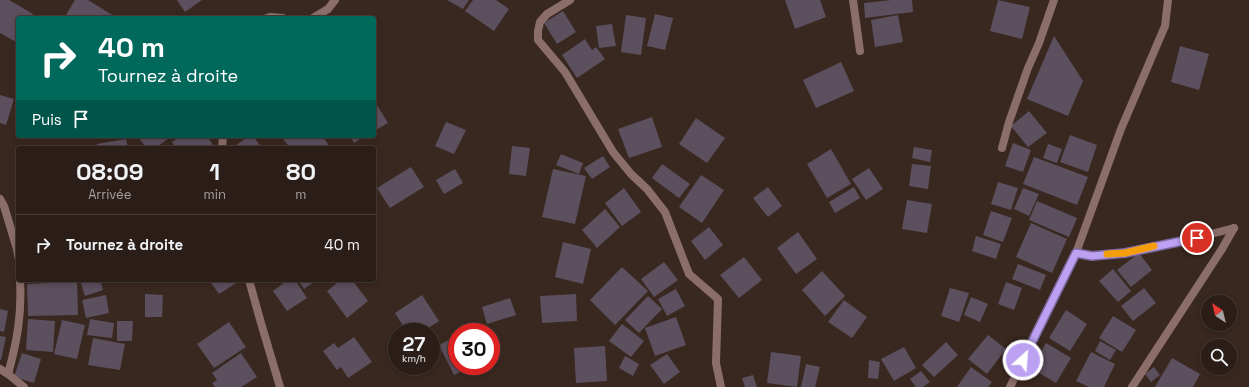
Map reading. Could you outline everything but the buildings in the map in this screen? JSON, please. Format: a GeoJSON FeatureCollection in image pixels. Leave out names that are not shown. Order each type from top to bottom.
{"type":"FeatureCollection","features":[{"type":"Feature","properties":{"kind":"street"},"geometry":{"type":"LineString","coordinates":[[316,16],[328,9],[335,0]]}},
{"type":"Feature","properties":{"kind":"street"},"geometry":{"type":"LineString","coordinates":[[570,0],[547,14],[540,22],[538,40],[565,72],[613,152],[631,174],[648,189],[665,212],[689,274],[718,299],[716,363],[721,387]]}},
{"type":"Feature","properties":{"kind":"street"},"geometry":{"type":"LineString","coordinates":[[853,0],[860,51]]}},
{"type":"Feature","properties":{"kind":"street"},"geometry":{"type":"LineString","coordinates":[[1002,148],[1009,122],[1054,0]]}},
{"type":"Feature","properties":{"kind":"street"},"geometry":{"type":"LineString","coordinates":[[1010,387],[1076,253],[1121,129],[1154,54],[1164,26],[1168,0]]}},
{"type":"Feature","properties":{"kind":"street"},"geometry":{"type":"LineString","coordinates":[[0,199],[4,206],[16,245]]}},
{"type":"Feature","properties":{"kind":"street"},"geometry":{"type":"LineString","coordinates":[[1076,253],[1092,256],[1125,253],[1184,241],[1234,228],[1222,249],[1132,387]]}},
{"type":"Feature","properties":{"kind":"street"},"geometry":{"type":"LineString","coordinates":[[8,374],[15,351],[18,331],[21,307],[20,282]]}},
{"type":"Feature","properties":{"kind":"street"},"geometry":{"type":"LineString","coordinates":[[250,282],[280,387]]}},
{"type":"Feature","properties":{"kind":"street"},"geometry":{"type":"LineString","coordinates":[[0,369],[24,387]]}},
{"type":"Feature","properties":{"kind":"slow traffic"},"geometry":{"type":"LineString","coordinates":[[1107,254],[1125,253],[1154,246]]}},
{"type":"Feature","properties":{"kind":"route"},"geometry":{"type":"LineString","coordinates":[[1023,360],[1076,253],[1092,256],[1125,253],[1197,238]]}}]}
